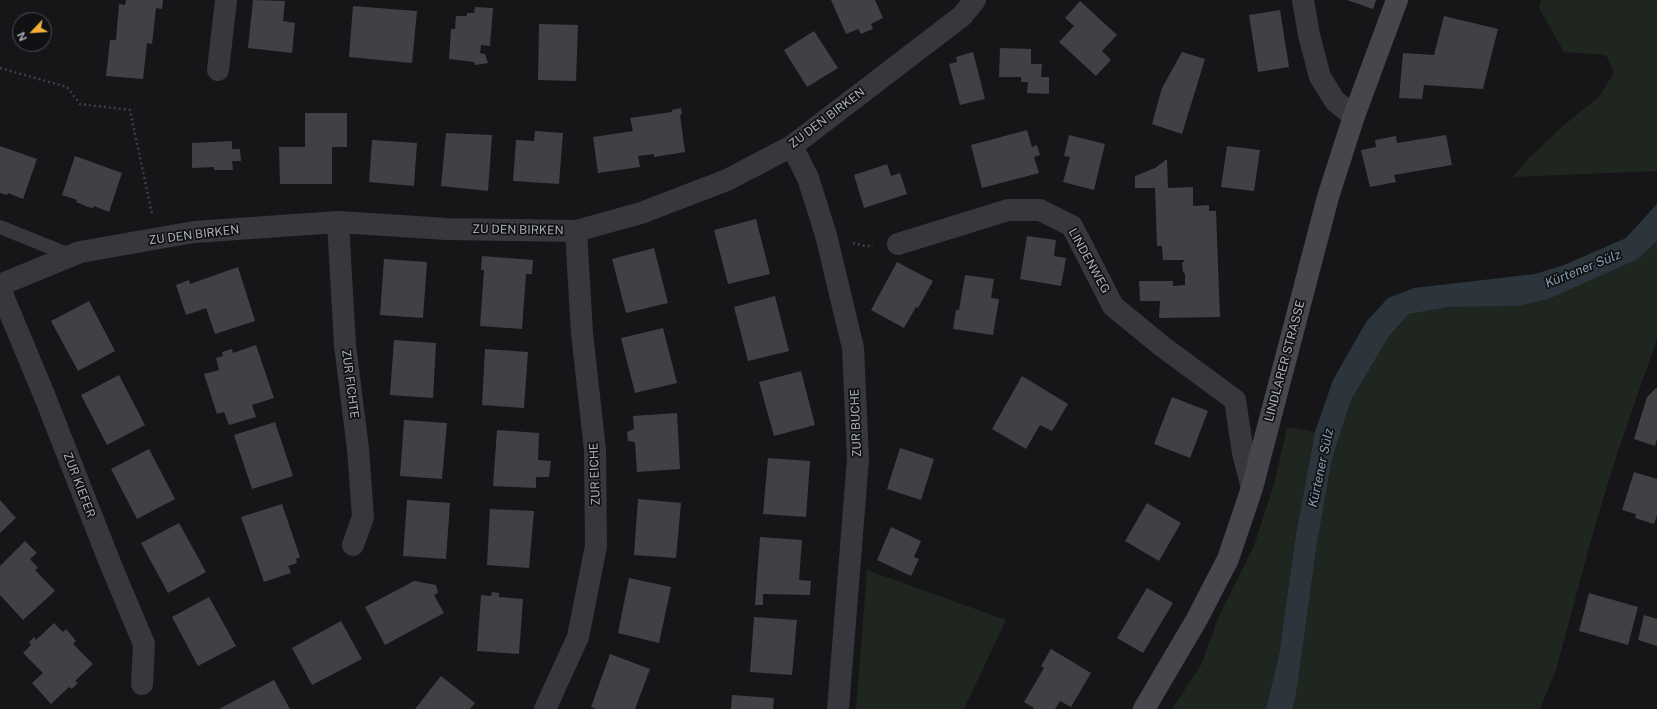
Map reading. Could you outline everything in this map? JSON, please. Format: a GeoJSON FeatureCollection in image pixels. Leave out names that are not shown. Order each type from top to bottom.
{"type":"FeatureCollection","features":[{"type":"Feature","properties":{"kind":"main road","name":"LINDLARER STRASSE"},"geometry":{"type":"LineString","coordinates":[[1144,709],[1197,619],[1228,559],[1252,488],[1328,197],[1354,116],[1397,0]]}},
{"type":"Feature","properties":{"kind":"street"},"geometry":{"type":"LineString","coordinates":[[218,70],[226,0]]}},
{"type":"Feature","properties":{"kind":"street","name":"ZU DEN BIRKEN"},"geometry":{"type":"LineString","coordinates":[[0,284],[80,252],[194,232],[338,222],[447,229],[576,231],[641,213],[727,180],[792,146],[962,16],[975,0]]}},
{"type":"Feature","properties":{"kind":"street"},"geometry":{"type":"LineString","coordinates":[[1304,0],[1309,35],[1320,77],[1335,101],[1354,116]]}},
{"type":"Feature","properties":{"kind":"street","name":"ZUR BUCHE"},"geometry":{"type":"LineString","coordinates":[[792,146],[808,178],[826,235],[853,348],[858,458],[838,709]]}},
{"type":"Feature","properties":{"kind":"street","name":"LINDENWEG"},"geometry":{"type":"LineString","coordinates":[[898,244],[1008,210],[1040,210],[1072,226],[1113,306],[1163,347],[1235,400],[1242,452],[1252,488]]}},
{"type":"Feature","properties":{"kind":"street","name":"ZUR FICHTE"},"geometry":{"type":"LineString","coordinates":[[338,222],[345,345],[358,449],[363,517],[353,545]]}},
{"type":"Feature","properties":{"kind":"street","name":"ZUR EICHE"},"geometry":{"type":"LineString","coordinates":[[545,709],[578,637],[596,546],[595,450],[582,333],[576,231]]}},
{"type":"Feature","properties":{"kind":"street","name":"ZUR KIEFER"},"geometry":{"type":"LineString","coordinates":[[0,289],[144,644],[142,684]]}},
{"type":"Feature","properties":{"kind":"lane"},"geometry":{"type":"LineString","coordinates":[[0,227],[72,256]]}},
{"type":"Feature","properties":{"kind":"path"},"geometry":{"type":"LineString","coordinates":[[0,68],[67,87],[80,104],[130,110],[157,238]]}},
{"type":"Feature","properties":{"kind":"path"},"geometry":{"type":"LineString","coordinates":[[826,235],[866,246],[898,244]]}},
{"type":"Feature","properties":{"kind":"shaded area"},"geometry":{"type":"Polygon","coordinates":[[[1541,0],[1657,0],[1657,171],[1513,177],[1529,158],[1564,125],[1599,97],[1614,72],[1606,55],[1564,52],[1539,8],[1541,0]]]}},
{"type":"Feature","properties":{"kind":"shaded area"},"geometry":{"type":"Polygon","coordinates":[[[1657,241],[1657,339],[1617,454],[1594,529],[1556,670],[1540,709],[1292,709],[1296,695],[1317,543],[1332,459],[1351,400],[1389,336],[1409,314],[1449,307],[1519,306],[1549,299],[1638,259],[1657,241]]]}},
{"type":"Feature","properties":{"kind":"shaded area"},"geometry":{"type":"Polygon","coordinates":[[[1287,428],[1315,432],[1296,534],[1279,655],[1266,709],[1172,709],[1201,665],[1219,616],[1254,546],[1274,484],[1287,428]]]}},
{"type":"Feature","properties":{"kind":"shaded area"},"geometry":{"type":"Polygon","coordinates":[[[867,570],[1006,620],[964,709],[856,709],[867,570]]]}},
{"type":"Feature","properties":{"kind":"water","name":"Kürtener Sülz"},"geometry":{"type":"Polygon","coordinates":[[[1657,204],[1657,241],[1638,259],[1549,299],[1519,306],[1449,307],[1409,314],[1389,336],[1351,400],[1332,459],[1317,543],[1296,695],[1292,709],[1266,709],[1279,655],[1296,534],[1315,432],[1333,380],[1366,322],[1388,298],[1414,288],[1535,274],[1564,265],[1626,238],[1657,204]]]}},
{"type":"Feature","properties":{"kind":"building"},"geometry":{"type":"Polygon","coordinates":[[[126,0],[163,0],[162,9],[156,8],[152,44],[147,43],[143,79],[106,76],[110,40],[116,40],[119,4],[125,5],[126,0]]]}},
{"type":"Feature","properties":{"kind":"building"},"geometry":{"type":"Polygon","coordinates":[[[253,0],[285,1],[283,21],[295,23],[292,53],[248,48],[253,0]]]}},
{"type":"Feature","properties":{"kind":"building"},"geometry":{"type":"Polygon","coordinates":[[[831,0],[875,0],[883,18],[871,24],[873,29],[861,34],[858,29],[846,34],[831,0]]]}},
{"type":"Feature","properties":{"kind":"building"},"geometry":{"type":"Polygon","coordinates":[[[1347,0],[1376,0],[1373,9],[1347,0]]]}},
{"type":"Feature","properties":{"kind":"building"},"geometry":{"type":"Polygon","coordinates":[[[1080,1],[1117,35],[1102,51],[1111,60],[1096,76],[1059,42],[1074,26],[1065,18],[1080,1]]]}},
{"type":"Feature","properties":{"kind":"building"},"geometry":{"type":"Polygon","coordinates":[[[353,6],[417,11],[412,63],[349,57],[353,6]]]}},
{"type":"Feature","properties":{"kind":"building"},"geometry":{"type":"Polygon","coordinates":[[[475,7],[493,8],[490,46],[481,45],[480,53],[485,54],[488,63],[475,65],[474,62],[449,59],[451,29],[455,29],[456,16],[467,16],[467,13],[474,13],[475,7]]]}},
{"type":"Feature","properties":{"kind":"building"},"geometry":{"type":"Polygon","coordinates":[[[1280,10],[1289,67],[1258,72],[1249,15],[1280,10]]]}},
{"type":"Feature","properties":{"kind":"building"},"geometry":{"type":"Polygon","coordinates":[[[1444,16],[1498,29],[1483,89],[1424,85],[1422,99],[1399,98],[1403,53],[1434,55],[1444,16]]]}},
{"type":"Feature","properties":{"kind":"building"},"geometry":{"type":"Polygon","coordinates":[[[539,24],[578,25],[576,81],[538,80],[539,24]]]}},
{"type":"Feature","properties":{"kind":"building"},"geometry":{"type":"Polygon","coordinates":[[[814,31],[838,68],[807,87],[784,50],[814,31]]]}},
{"type":"Feature","properties":{"kind":"building"},"geometry":{"type":"Polygon","coordinates":[[[1000,48],[1031,49],[1031,64],[1042,64],[1041,77],[1049,77],[1049,94],[1027,93],[1028,82],[1021,82],[1021,77],[999,77],[1000,48]]]}},
{"type":"Feature","properties":{"kind":"building"},"geometry":{"type":"Polygon","coordinates":[[[973,52],[985,99],[960,105],[949,64],[957,62],[956,57],[973,52]]]}},
{"type":"Feature","properties":{"kind":"building"},"geometry":{"type":"Polygon","coordinates":[[[1182,52],[1205,59],[1182,134],[1152,124],[1162,88],[1182,52]]]}},
{"type":"Feature","properties":{"kind":"building"},"geometry":{"type":"Polygon","coordinates":[[[681,108],[682,114],[680,115],[685,152],[654,157],[654,154],[638,156],[640,167],[598,173],[593,137],[633,131],[630,118],[672,112],[672,110],[681,108]]]}},
{"type":"Feature","properties":{"kind":"building"},"geometry":{"type":"Polygon","coordinates":[[[305,113],[347,113],[347,147],[332,147],[332,184],[280,184],[279,147],[305,147],[305,113]]]}},
{"type":"Feature","properties":{"kind":"building"},"geometry":{"type":"Polygon","coordinates":[[[1027,130],[1032,147],[1037,145],[1040,155],[1034,157],[1039,173],[982,188],[971,145],[1027,130]]]}},
{"type":"Feature","properties":{"kind":"building"},"geometry":{"type":"Polygon","coordinates":[[[535,131],[563,133],[559,184],[513,181],[516,140],[534,141],[535,131]]]}},
{"type":"Feature","properties":{"kind":"building"},"geometry":{"type":"Polygon","coordinates":[[[446,133],[492,135],[488,191],[441,186],[446,133]]]}},
{"type":"Feature","properties":{"kind":"building"},"geometry":{"type":"Polygon","coordinates":[[[1069,135],[1105,144],[1094,190],[1063,182],[1070,157],[1064,156],[1069,135]]]}},
{"type":"Feature","properties":{"kind":"building"},"geometry":{"type":"Polygon","coordinates":[[[1446,135],[1452,165],[1394,175],[1396,182],[1370,187],[1361,150],[1376,147],[1375,140],[1396,136],[1397,143],[1446,135]]]}},
{"type":"Feature","properties":{"kind":"building"},"geometry":{"type":"Polygon","coordinates":[[[372,140],[417,143],[414,186],[369,182],[372,140]]]}},
{"type":"Feature","properties":{"kind":"building"},"geometry":{"type":"Polygon","coordinates":[[[232,141],[232,149],[240,149],[241,161],[232,161],[233,170],[214,170],[214,167],[192,168],[192,143],[232,141]]]}},
{"type":"Feature","properties":{"kind":"building"},"geometry":{"type":"Polygon","coordinates":[[[0,146],[37,159],[23,199],[8,193],[7,195],[0,193],[0,146]]]}},
{"type":"Feature","properties":{"kind":"building"},"geometry":{"type":"Polygon","coordinates":[[[1227,146],[1260,150],[1254,191],[1221,187],[1227,146]]]}},
{"type":"Feature","properties":{"kind":"building"},"geometry":{"type":"Polygon","coordinates":[[[75,156],[122,173],[109,212],[94,206],[93,208],[88,207],[76,202],[77,200],[62,195],[75,156]]]}},
{"type":"Feature","properties":{"kind":"building"},"geometry":{"type":"Polygon","coordinates":[[[1167,159],[1168,188],[1193,187],[1193,206],[1209,205],[1209,211],[1216,211],[1220,317],[1159,318],[1160,301],[1140,301],[1139,281],[1173,281],[1173,286],[1185,285],[1185,274],[1183,272],[1182,262],[1184,262],[1184,260],[1163,260],[1162,246],[1157,246],[1155,188],[1135,188],[1135,176],[1155,168],[1167,159]]]}},
{"type":"Feature","properties":{"kind":"building"},"geometry":{"type":"Polygon","coordinates":[[[887,164],[891,176],[900,173],[907,194],[864,208],[854,175],[887,164]]]}},
{"type":"Feature","properties":{"kind":"building"},"geometry":{"type":"Polygon","coordinates":[[[756,219],[770,274],[728,284],[714,230],[756,219]]]}},
{"type":"Feature","properties":{"kind":"building"},"geometry":{"type":"Polygon","coordinates":[[[1027,236],[1056,240],[1054,256],[1066,258],[1061,286],[1020,279],[1027,236]]]}},
{"type":"Feature","properties":{"kind":"building"},"geometry":{"type":"Polygon","coordinates":[[[654,248],[668,303],[626,313],[612,259],[654,248]]]}},
{"type":"Feature","properties":{"kind":"building"},"geometry":{"type":"Polygon","coordinates":[[[482,256],[533,260],[532,274],[526,274],[522,329],[480,326],[484,270],[481,270],[482,256]]]}},
{"type":"Feature","properties":{"kind":"building"},"geometry":{"type":"Polygon","coordinates":[[[384,259],[427,262],[423,318],[380,315],[384,259]]]}},
{"type":"Feature","properties":{"kind":"building"},"geometry":{"type":"Polygon","coordinates":[[[897,262],[933,281],[918,308],[916,307],[904,328],[871,310],[897,262]]]}},
{"type":"Feature","properties":{"kind":"building"},"geometry":{"type":"Polygon","coordinates":[[[238,267],[255,321],[215,334],[206,308],[186,315],[176,285],[189,280],[190,284],[238,267]]]}},
{"type":"Feature","properties":{"kind":"building"},"geometry":{"type":"Polygon","coordinates":[[[965,275],[994,279],[991,298],[999,299],[993,335],[953,329],[956,310],[959,310],[965,275]]]}},
{"type":"Feature","properties":{"kind":"building"},"geometry":{"type":"Polygon","coordinates":[[[775,296],[789,351],[748,361],[734,307],[775,296]]]}},
{"type":"Feature","properties":{"kind":"building"},"geometry":{"type":"Polygon","coordinates":[[[89,301],[115,351],[78,371],[51,321],[89,301]]]}},
{"type":"Feature","properties":{"kind":"building"},"geometry":{"type":"Polygon","coordinates":[[[663,328],[677,383],[635,393],[621,338],[663,328]]]}},
{"type":"Feature","properties":{"kind":"building"},"geometry":{"type":"Polygon","coordinates":[[[394,340],[436,343],[433,398],[390,395],[394,340]]]}},
{"type":"Feature","properties":{"kind":"building"},"geometry":{"type":"Polygon","coordinates":[[[256,345],[274,398],[252,405],[256,417],[229,425],[224,412],[217,414],[204,374],[219,370],[216,358],[223,356],[222,352],[232,349],[233,353],[256,345]]]}},
{"type":"Feature","properties":{"kind":"building"},"geometry":{"type":"Polygon","coordinates":[[[485,349],[528,352],[524,408],[482,405],[485,349]]]}},
{"type":"Feature","properties":{"kind":"building"},"geometry":{"type":"Polygon","coordinates":[[[801,371],[815,425],[774,436],[759,382],[801,371]]]}},
{"type":"Feature","properties":{"kind":"building"},"geometry":{"type":"Polygon","coordinates":[[[119,375],[145,425],[107,445],[81,395],[119,375]]]}},
{"type":"Feature","properties":{"kind":"building"},"geometry":{"type":"Polygon","coordinates":[[[1022,376],[1068,404],[1052,431],[1040,425],[1026,449],[992,429],[1022,376]]]}},
{"type":"Feature","properties":{"kind":"building"},"geometry":{"type":"Polygon","coordinates":[[[1656,388],[1657,439],[1655,446],[1634,439],[1647,397],[1656,388]]]}},
{"type":"Feature","properties":{"kind":"building"},"geometry":{"type":"Polygon","coordinates":[[[1172,397],[1208,411],[1190,458],[1154,444],[1172,397]]]}},
{"type":"Feature","properties":{"kind":"building"},"geometry":{"type":"Polygon","coordinates":[[[677,413],[680,469],[637,472],[635,442],[628,441],[627,432],[634,429],[633,416],[677,413]]]}},
{"type":"Feature","properties":{"kind":"building"},"geometry":{"type":"Polygon","coordinates":[[[404,420],[447,423],[442,479],[400,476],[404,420]]]}},
{"type":"Feature","properties":{"kind":"building"},"geometry":{"type":"Polygon","coordinates":[[[275,422],[293,476],[252,489],[234,435],[275,422]]]}},
{"type":"Feature","properties":{"kind":"building"},"geometry":{"type":"Polygon","coordinates":[[[497,430],[539,433],[538,460],[551,461],[549,477],[536,477],[536,488],[493,486],[497,430]]]}},
{"type":"Feature","properties":{"kind":"building"},"geometry":{"type":"Polygon","coordinates":[[[900,448],[934,459],[921,500],[887,489],[900,448]]]}},
{"type":"Feature","properties":{"kind":"building"},"geometry":{"type":"Polygon","coordinates":[[[149,449],[175,499],[137,519],[111,469],[149,449]]]}},
{"type":"Feature","properties":{"kind":"building"},"geometry":{"type":"Polygon","coordinates":[[[768,458],[810,461],[806,517],[763,514],[768,458]]]}},
{"type":"Feature","properties":{"kind":"building"},"geometry":{"type":"Polygon","coordinates":[[[1634,472],[1657,479],[1657,515],[1654,524],[1635,518],[1636,514],[1622,510],[1634,472]]]}},
{"type":"Feature","properties":{"kind":"building"},"geometry":{"type":"Polygon","coordinates":[[[638,499],[681,503],[676,558],[634,555],[638,499]]]}},
{"type":"Feature","properties":{"kind":"building"},"geometry":{"type":"Polygon","coordinates":[[[0,500],[16,518],[0,533],[0,500]]]}},
{"type":"Feature","properties":{"kind":"building"},"geometry":{"type":"Polygon","coordinates":[[[407,500],[450,503],[446,559],[403,556],[407,500]]]}},
{"type":"Feature","properties":{"kind":"building"},"geometry":{"type":"Polygon","coordinates":[[[1147,503],[1181,523],[1159,561],[1125,541],[1147,503]]]}},
{"type":"Feature","properties":{"kind":"building"},"geometry":{"type":"Polygon","coordinates":[[[282,504],[300,557],[296,559],[297,563],[288,566],[291,573],[264,582],[241,517],[282,504]]]}},
{"type":"Feature","properties":{"kind":"building"},"geometry":{"type":"Polygon","coordinates":[[[490,509],[534,511],[529,568],[487,565],[490,509]]]}},
{"type":"Feature","properties":{"kind":"building"},"geometry":{"type":"Polygon","coordinates":[[[179,523],[206,572],[168,593],[141,543],[179,523]]]}},
{"type":"Feature","properties":{"kind":"building"},"geometry":{"type":"Polygon","coordinates":[[[891,527],[921,541],[914,557],[919,559],[911,576],[877,560],[891,527]]]}},
{"type":"Feature","properties":{"kind":"building"},"geometry":{"type":"Polygon","coordinates":[[[760,537],[802,540],[799,580],[811,581],[810,595],[763,594],[763,605],[755,605],[760,537]]]}},
{"type":"Feature","properties":{"kind":"building"},"geometry":{"type":"Polygon","coordinates":[[[25,541],[37,553],[30,559],[38,568],[35,570],[55,591],[23,620],[0,595],[0,566],[25,541]]]}},
{"type":"Feature","properties":{"kind":"building"},"geometry":{"type":"Polygon","coordinates":[[[629,578],[671,587],[659,643],[618,633],[629,578]]]}},
{"type":"Feature","properties":{"kind":"building"},"geometry":{"type":"Polygon","coordinates":[[[414,581],[436,585],[438,593],[434,595],[444,613],[385,645],[365,607],[414,581]]]}},
{"type":"Feature","properties":{"kind":"building"},"geometry":{"type":"Polygon","coordinates":[[[1147,588],[1173,603],[1143,653],[1117,638],[1147,588]]]}},
{"type":"Feature","properties":{"kind":"building"},"geometry":{"type":"Polygon","coordinates":[[[492,592],[499,593],[499,597],[523,599],[519,654],[477,651],[481,595],[491,596],[492,592]]]}},
{"type":"Feature","properties":{"kind":"building"},"geometry":{"type":"Polygon","coordinates":[[[1589,593],[1638,607],[1628,645],[1579,631],[1589,593]]]}},
{"type":"Feature","properties":{"kind":"building"},"geometry":{"type":"Polygon","coordinates":[[[209,597],[236,646],[198,666],[172,617],[209,597]]]}},
{"type":"Feature","properties":{"kind":"building"},"geometry":{"type":"Polygon","coordinates":[[[1644,615],[1657,619],[1657,646],[1638,640],[1644,615]]]}},
{"type":"Feature","properties":{"kind":"building"},"geometry":{"type":"Polygon","coordinates":[[[754,617],[797,620],[792,675],[750,672],[754,617]]]}},
{"type":"Feature","properties":{"kind":"building"},"geometry":{"type":"Polygon","coordinates":[[[341,621],[362,659],[312,685],[292,648],[341,621]]]}},
{"type":"Feature","properties":{"kind":"building"},"geometry":{"type":"Polygon","coordinates":[[[54,623],[63,632],[66,629],[76,641],[73,644],[93,664],[75,681],[78,683],[72,689],[69,687],[51,704],[32,683],[43,673],[23,653],[31,645],[29,642],[34,637],[36,640],[54,623]]]}},
{"type":"Feature","properties":{"kind":"building"},"geometry":{"type":"Polygon","coordinates":[[[1051,649],[1091,673],[1071,707],[1060,701],[1055,709],[1033,709],[1034,708],[1024,702],[1044,668],[1041,666],[1051,649]]]}},
{"type":"Feature","properties":{"kind":"building"},"geometry":{"type":"Polygon","coordinates":[[[610,654],[650,669],[635,709],[597,709],[591,707],[610,654]]]}},
{"type":"Feature","properties":{"kind":"building"},"geometry":{"type":"Polygon","coordinates":[[[441,676],[475,703],[470,709],[415,709],[441,676]]]}},
{"type":"Feature","properties":{"kind":"building"},"geometry":{"type":"Polygon","coordinates":[[[274,680],[290,709],[219,709],[249,693],[274,680]]]}},
{"type":"Feature","properties":{"kind":"building"},"geometry":{"type":"Polygon","coordinates":[[[732,695],[774,698],[773,709],[731,709],[732,695]]]}}]}
